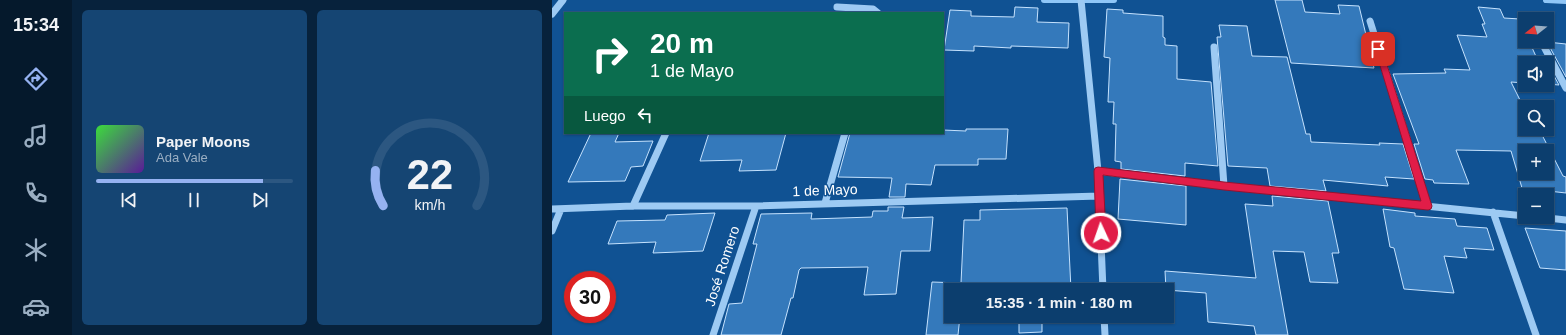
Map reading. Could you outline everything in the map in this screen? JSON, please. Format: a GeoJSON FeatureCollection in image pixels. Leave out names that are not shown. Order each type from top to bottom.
{"type":"FeatureCollection","features":[{"type":"Feature","properties":{"kind":"street"},"geometry":{"type":"LineString","coordinates":[[552,14],[563,0]]}},
{"type":"Feature","properties":{"kind":"street"},"geometry":{"type":"LineString","coordinates":[[1081,0],[1098,171],[1103,283]]}},
{"type":"Feature","properties":{"kind":"street"},"geometry":{"type":"LineString","coordinates":[[837,7],[873,9],[877,12]]}},
{"type":"Feature","properties":{"kind":"street"},"geometry":{"type":"LineString","coordinates":[[1370,21],[1428,206]]}},
{"type":"Feature","properties":{"kind":"street"},"geometry":{"type":"LineString","coordinates":[[1214,47],[1224,186]]}},
{"type":"Feature","properties":{"kind":"street"},"geometry":{"type":"LineString","coordinates":[[1545,48],[1566,88]]}},
{"type":"Feature","properties":{"kind":"street"},"geometry":{"type":"LineString","coordinates":[[633,206],[666,134]]}},
{"type":"Feature","properties":{"kind":"street"},"geometry":{"type":"LineString","coordinates":[[825,203],[845,134]]}},
{"type":"Feature","properties":{"kind":"street"},"geometry":{"type":"LineString","coordinates":[[1098,171],[1224,186],[1518,215]]}},
{"type":"Feature","properties":{"kind":"street","name":"1 de Mayo"},"geometry":{"type":"LineString","coordinates":[[552,209],[633,206],[756,206],[1099,196]]}},
{"type":"Feature","properties":{"kind":"street","name":"José Romero"},"geometry":{"type":"LineString","coordinates":[[713,335],[756,206]]}},
{"type":"Feature","properties":{"kind":"street"},"geometry":{"type":"LineString","coordinates":[[552,231],[561,209]]}},
{"type":"Feature","properties":{"kind":"street"},"geometry":{"type":"LineString","coordinates":[[1493,212],[1536,335]]}},
{"type":"Feature","properties":{"kind":"street"},"geometry":{"type":"LineString","coordinates":[[1554,219],[1566,220]]}},
{"type":"Feature","properties":{"kind":"street"},"geometry":{"type":"LineString","coordinates":[[1104,323],[1105,335]]}},
{"type":"Feature","properties":{"kind":"building"},"geometry":{"type":"Polygon","coordinates":[[[1275,0],[1302,0],[1305,12],[1340,14],[1338,5],[1359,6],[1374,68],[1291,63],[1275,0]]]}},
{"type":"Feature","properties":{"kind":"building"},"geometry":{"type":"Polygon","coordinates":[[[1015,7],[1038,8],[1037,22],[1069,23],[1068,48],[1011,46],[1011,48],[974,46],[974,51],[944,50],[950,10],[971,11],[971,16],[1014,17],[1015,7]]]}},
{"type":"Feature","properties":{"kind":"building"},"geometry":{"type":"Polygon","coordinates":[[[1478,7],[1500,9],[1504,18],[1518,19],[1518,48],[1532,48],[1536,56],[1518,56],[1518,82],[1511,82],[1520,100],[1518,100],[1518,136],[1543,136],[1547,144],[1518,144],[1518,175],[1511,151],[1456,150],[1469,184],[1434,183],[1433,180],[1425,179],[1414,144],[1419,144],[1393,74],[1446,73],[1444,69],[1470,70],[1457,35],[1487,37],[1482,24],[1485,24],[1478,7]]]}},
{"type":"Feature","properties":{"kind":"building"},"geometry":{"type":"Polygon","coordinates":[[[1107,9],[1123,10],[1123,13],[1163,16],[1163,37],[1165,38],[1165,45],[1177,46],[1177,79],[1211,82],[1218,166],[1185,163],[1185,176],[1121,169],[1121,162],[1115,161],[1116,124],[1113,124],[1114,102],[1108,102],[1110,58],[1104,57],[1107,9]]]}},
{"type":"Feature","properties":{"kind":"building"},"geometry":{"type":"Polygon","coordinates":[[[1219,25],[1247,26],[1252,56],[1287,57],[1306,134],[1310,134],[1311,142],[1380,145],[1379,143],[1403,144],[1414,179],[1385,177],[1388,186],[1323,180],[1326,191],[1270,186],[1267,168],[1228,166],[1217,37],[1221,37],[1219,25]]]}},
{"type":"Feature","properties":{"kind":"building"},"geometry":{"type":"Polygon","coordinates":[[[1554,43],[1566,44],[1566,77],[1550,48],[1554,48],[1554,43]]]}},
{"type":"Feature","properties":{"kind":"building"},"geometry":{"type":"Polygon","coordinates":[[[1554,76],[1559,85],[1554,85],[1554,76]]]}},
{"type":"Feature","properties":{"kind":"building"},"geometry":{"type":"Polygon","coordinates":[[[966,129],[1008,129],[1006,159],[978,159],[978,165],[935,165],[931,185],[906,184],[905,197],[889,197],[892,178],[838,177],[850,134],[944,134],[944,130],[966,131],[966,129]]]}},
{"type":"Feature","properties":{"kind":"building"},"geometry":{"type":"Polygon","coordinates":[[[591,134],[619,134],[615,142],[653,141],[643,166],[631,167],[625,181],[568,182],[591,134]]]}},
{"type":"Feature","properties":{"kind":"building"},"geometry":{"type":"Polygon","coordinates":[[[709,134],[786,134],[776,170],[739,171],[742,160],[700,161],[709,134]]]}},
{"type":"Feature","properties":{"kind":"building"},"geometry":{"type":"Polygon","coordinates":[[[1554,158],[1563,176],[1566,177],[1566,193],[1554,192],[1554,188],[1522,188],[1520,180],[1554,180],[1554,158]]]}},
{"type":"Feature","properties":{"kind":"building"},"geometry":{"type":"Polygon","coordinates":[[[1120,179],[1186,186],[1186,225],[1118,219],[1120,179]]]}},
{"type":"Feature","properties":{"kind":"building"},"geometry":{"type":"Polygon","coordinates":[[[1272,196],[1328,201],[1339,253],[1332,253],[1338,283],[1310,282],[1304,252],[1273,251],[1288,335],[1256,335],[1254,326],[1208,322],[1206,293],[1174,291],[1174,283],[1166,283],[1165,271],[1256,278],[1245,204],[1273,206],[1272,196]]]}},
{"type":"Feature","properties":{"kind":"building"},"geometry":{"type":"Polygon","coordinates":[[[888,207],[904,207],[902,218],[933,217],[930,251],[901,251],[896,294],[864,295],[868,267],[801,268],[799,270],[793,298],[791,298],[781,335],[721,335],[729,304],[742,303],[757,244],[753,244],[761,214],[812,213],[811,219],[872,217],[873,211],[888,211],[888,207]]]}},
{"type":"Feature","properties":{"kind":"building"},"geometry":{"type":"Polygon","coordinates":[[[1067,208],[1071,283],[961,283],[964,220],[980,220],[980,210],[1067,208]]]}},
{"type":"Feature","properties":{"kind":"building"},"geometry":{"type":"Polygon","coordinates":[[[1383,209],[1415,213],[1415,216],[1455,219],[1457,226],[1487,228],[1494,250],[1464,248],[1467,258],[1444,256],[1454,293],[1404,289],[1394,248],[1390,247],[1383,209]]]}},
{"type":"Feature","properties":{"kind":"building"},"geometry":{"type":"Polygon","coordinates":[[[715,213],[703,251],[653,253],[656,242],[608,244],[617,221],[665,220],[667,215],[715,213]]]}},
{"type":"Feature","properties":{"kind":"building"},"geometry":{"type":"Polygon","coordinates":[[[1525,228],[1566,231],[1566,270],[1540,268],[1525,228]]]}},
{"type":"Feature","properties":{"kind":"building"},"geometry":{"type":"Polygon","coordinates":[[[932,282],[961,283],[944,283],[944,323],[959,323],[958,335],[926,335],[932,282]]]}},
{"type":"Feature","properties":{"kind":"building"},"geometry":{"type":"Polygon","coordinates":[[[1019,323],[1042,323],[1042,332],[1019,333],[1019,323]]]}},
{"type":"Feature","properties":{"kind":"waterway"},"geometry":{"type":"LineString","coordinates":[[1044,0],[1114,0]]}},
{"type":"Feature","properties":{"kind":"waterway"},"geometry":{"type":"LineString","coordinates":[[1546,0],[1566,1]]}},
{"type":"Feature","properties":{"kind":"route"},"geometry":{"type":"LineString","coordinates":[[1101,233],[1098,171],[1224,186],[1428,206],[1378,49]]}}]}
